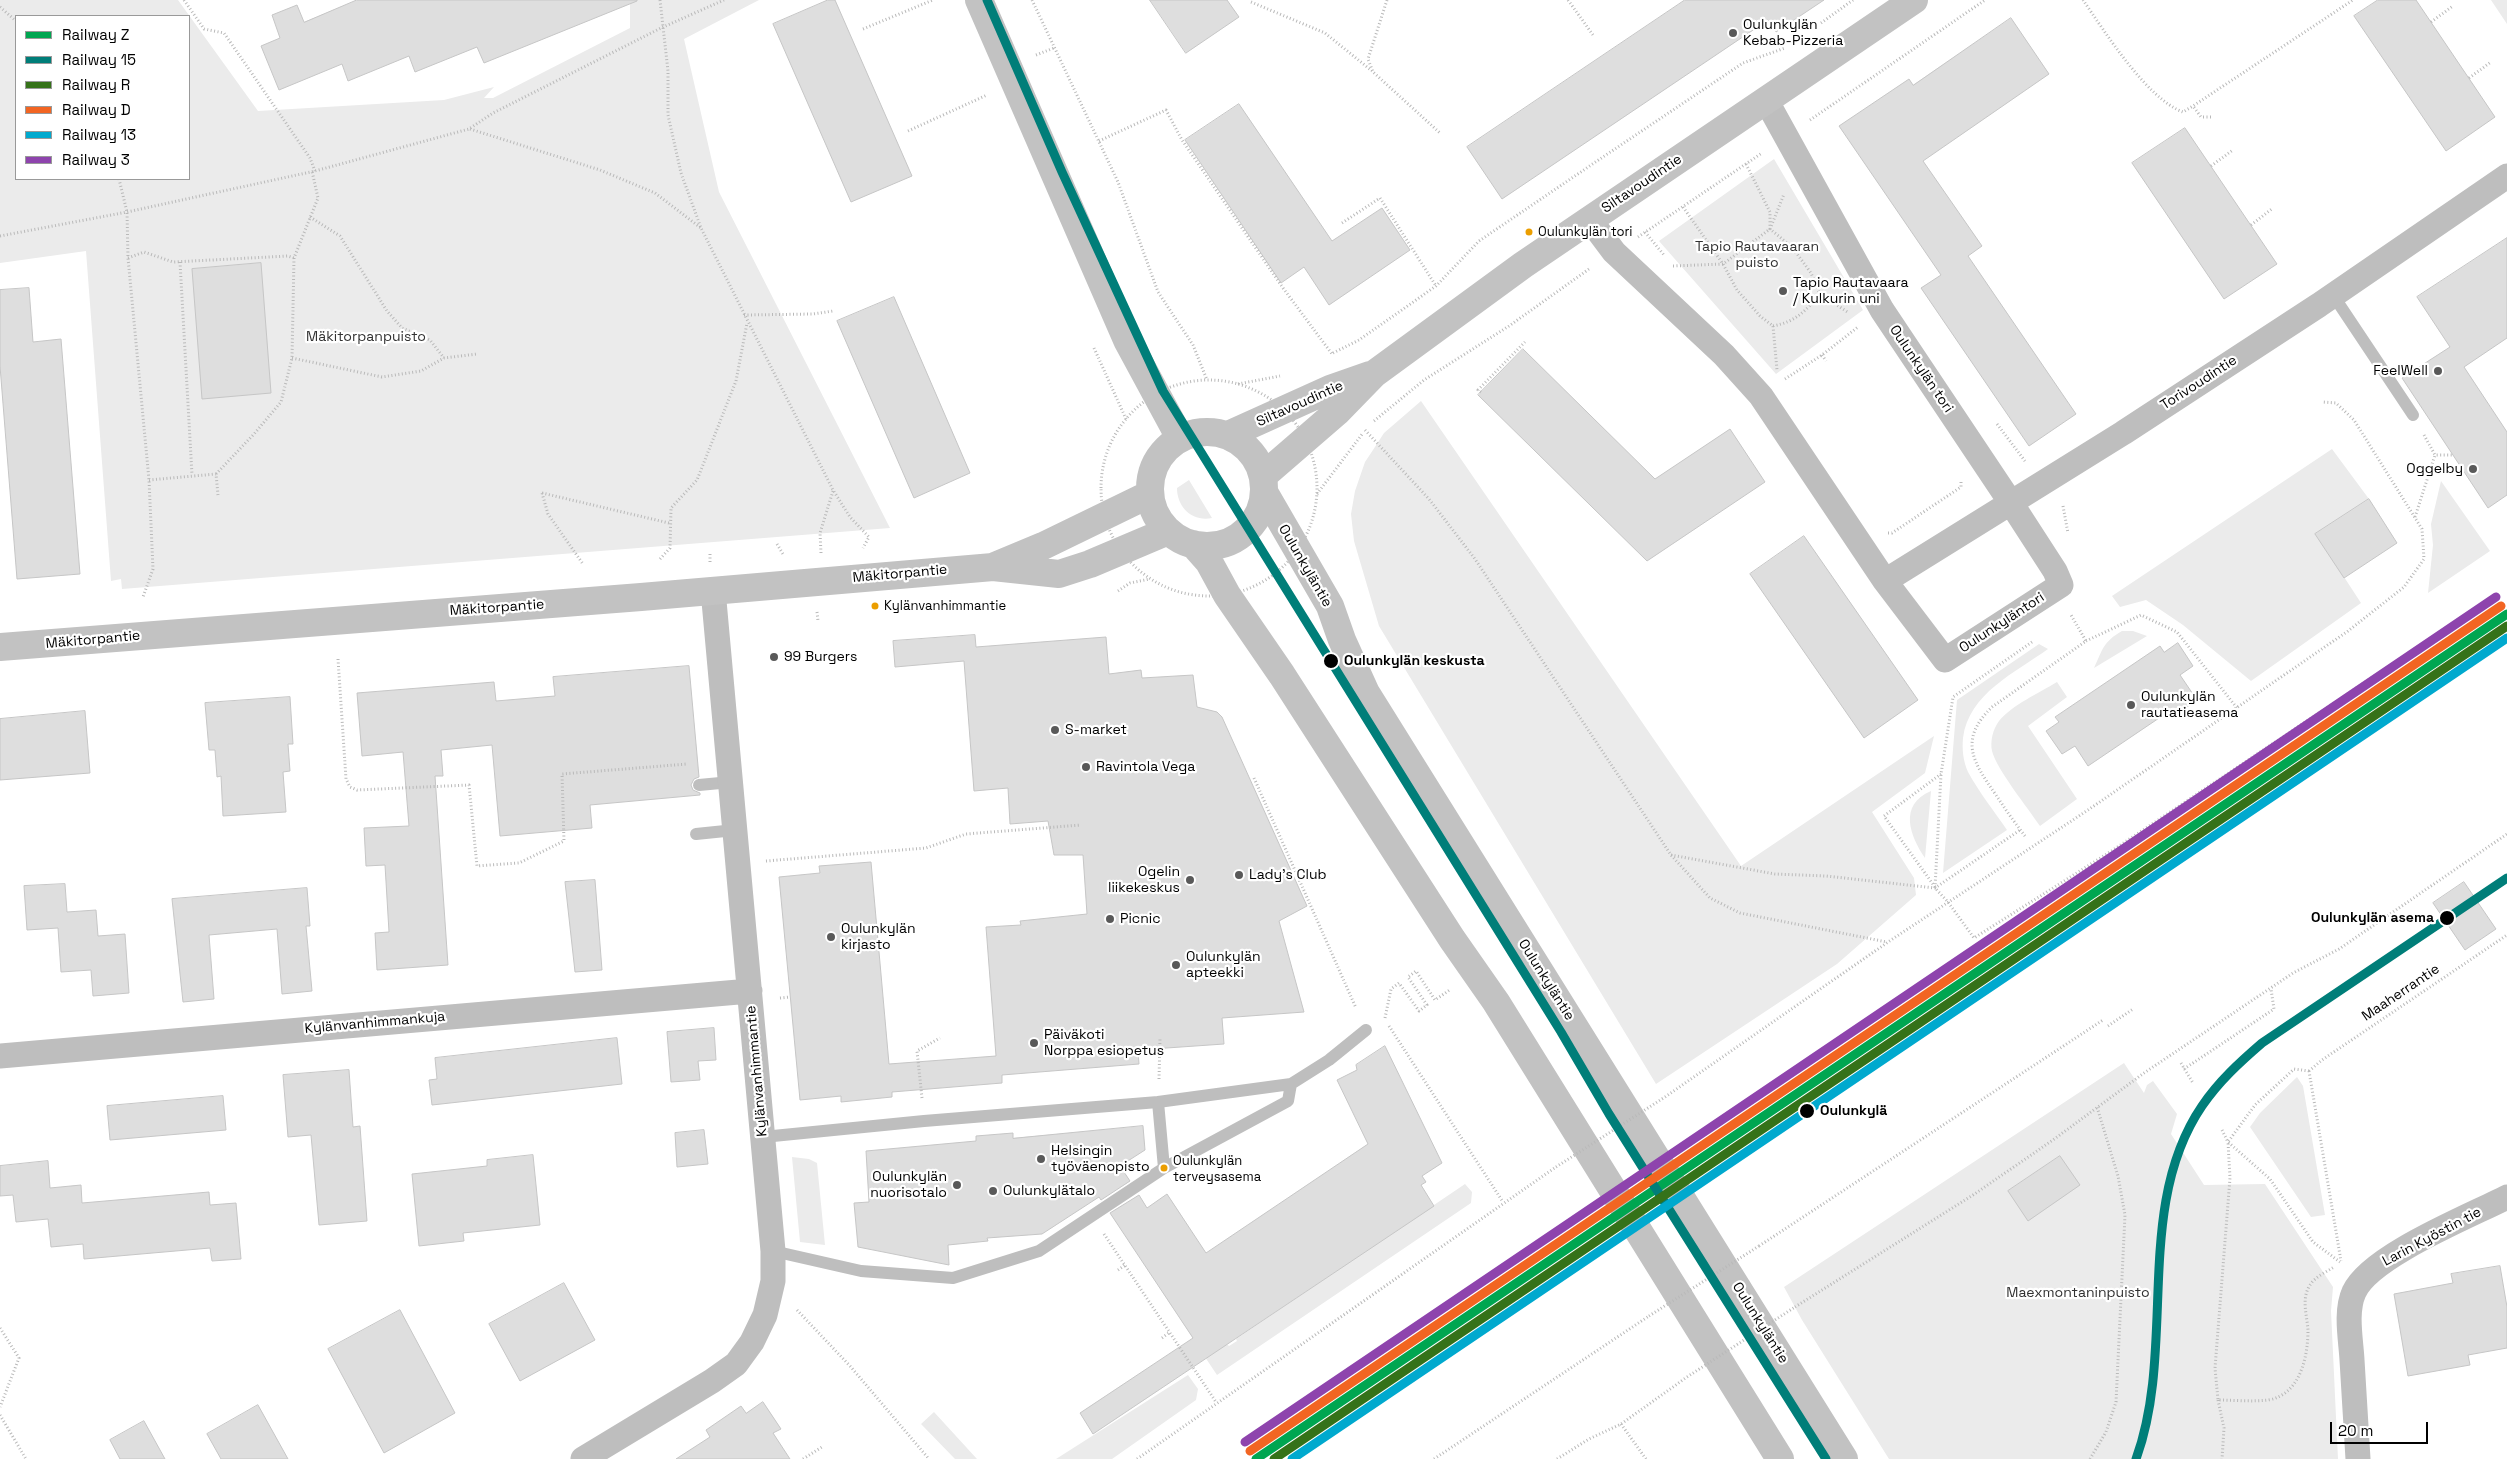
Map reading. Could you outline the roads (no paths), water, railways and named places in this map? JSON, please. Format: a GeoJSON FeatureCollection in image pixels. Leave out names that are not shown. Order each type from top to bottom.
{"type":"FeatureCollection","features":[{"type":"Feature","properties":{"kind":"main road"},"geometry":{"type":"LineString","coordinates":[[979,0],[1127,340],[1180,438]]}},
{"type":"Feature","properties":{"kind":"main road","name":"Siltavoudintie"},"geometry":{"type":"LineString","coordinates":[[1263,484],[1374,374],[1523,265],[1766,100],[1898,4]]}},
{"type":"Feature","properties":{"kind":"main road","name":"Siltavoudintie"},"geometry":{"type":"LineString","coordinates":[[1228,435],[1330,389],[1374,374]]}},
{"type":"Feature","properties":{"kind":"main road"},"geometry":{"type":"LineString","coordinates":[[1201,432],[1228,435],[1250,451],[1258,463],[1263,484],[1261,508],[1253,523],[1241,535],[1226,543],[1209,546],[1193,544],[1168,531],[1153,508],[1150,481],[1157,462],[1169,446],[1180,438],[1201,432]]}},
{"type":"Feature","properties":{"kind":"main road","name":"Oulunkyläntie"},"geometry":{"type":"LineString","coordinates":[[1263,484],[1297,552],[1320,586],[1330,606],[1342,640],[1366,693],[1844,1459]]}},
{"type":"Feature","properties":{"kind":"main road","name":"Mäkitorpantie"},"geometry":{"type":"LineString","coordinates":[[993,567],[1042,546],[1150,494]]}},
{"type":"Feature","properties":{"kind":"main road","name":"Mäkitorpantie"},"geometry":{"type":"LineString","coordinates":[[0,647],[993,567],[1059,574],[1090,564],[1168,531]]}},
{"type":"Feature","properties":{"kind":"main road"},"geometry":{"type":"LineString","coordinates":[[1193,544],[1209,562],[1227,595],[1282,674],[1452,939],[1496,1002],[1780,1459]]}},
{"type":"Feature","properties":{"kind":"street","name":"Oulunkylän tori"},"geometry":{"type":"LineString","coordinates":[[1766,100],[1787,135],[1873,316],[2011,503]]}},
{"type":"Feature","properties":{"kind":"street","name":"Torivoudintie"},"geometry":{"type":"LineString","coordinates":[[1885,581],[2115,438],[2333,295],[2507,176]]}},
{"type":"Feature","properties":{"kind":"street"},"geometry":{"type":"LineString","coordinates":[[1590,220],[1614,252],[1724,355],[1770,389],[1885,581]]}},
{"type":"Feature","properties":{"kind":"street","name":"Oulunkyläntori"},"geometry":{"type":"LineString","coordinates":[[1885,581],[1945,660],[2061,585],[2055,571],[2011,503]]}},
{"type":"Feature","properties":{"kind":"street","name":"Kylänvanhimmantie"},"geometry":{"type":"LineString","coordinates":[[583,1459],[712,1381],[736,1364],[760,1328],[769,1298],[774,1267],[713,590]]}},
{"type":"Feature","properties":{"kind":"street","name":"Kylänvanhimmankuja"},"geometry":{"type":"LineString","coordinates":[[0,1056],[750,991]]}},
{"type":"Feature","properties":{"kind":"street","name":"Larin Kyöstin tie"},"geometry":{"type":"LineString","coordinates":[[2358,1459],[2350,1316],[2354,1293],[2365,1277],[2378,1265],[2412,1244],[2507,1198]]}},
{"type":"Feature","properties":{"kind":"lane"},"geometry":{"type":"LineString","coordinates":[[2333,295],[2413,415]]}},
{"type":"Feature","properties":{"kind":"lane"},"geometry":{"type":"LineString","coordinates":[[699,785],[731,782]]}},
{"type":"Feature","properties":{"kind":"lane"},"geometry":{"type":"LineString","coordinates":[[696,834],[735,830]]}},
{"type":"Feature","properties":{"kind":"lane"},"geometry":{"type":"LineString","coordinates":[[763,1138],[924,1121],[1158,1102],[1291,1084],[1329,1060],[1366,1030]]}},
{"type":"Feature","properties":{"kind":"lane"},"geometry":{"type":"LineString","coordinates":[[773,1251],[861,1270],[952,1278],[1039,1251],[1164,1168],[1288,1101],[1291,1084]]}},
{"type":"Feature","properties":{"kind":"lane"},"geometry":{"type":"LineString","coordinates":[[1158,1102],[1164,1168]]}},
{"type":"Feature","properties":{"kind":"rail line","name":"15"},"geometry":{"type":"LineString","coordinates":[[987,0],[1062,172],[1163,391],[1561,1032],[1609,1114],[1826,1459]]}},
{"type":"Feature","properties":{"kind":"rail line","name":"3"},"geometry":{"type":"LineString","coordinates":[[1245,1442],[2496,597]]}},
{"type":"Feature","properties":{"kind":"rail line","name":"D"},"geometry":{"type":"LineString","coordinates":[[1250,1451],[2501,606]]}},
{"type":"Feature","properties":{"kind":"rail line","name":"Z"},"geometry":{"type":"LineString","coordinates":[[1256,1459],[2507,614]]}},
{"type":"Feature","properties":{"kind":"rail line","name":"R"},"geometry":{"type":"LineString","coordinates":[[1274,1459],[2507,626]]}},
{"type":"Feature","properties":{"kind":"rail line","name":"13"},"geometry":{"type":"LineString","coordinates":[[1292,1459],[2507,638]]}},
{"type":"Feature","properties":{"kind":"rail line","name":"15"},"geometry":{"type":"LineString","coordinates":[[2136,1459],[2148,1416],[2154,1371],[2158,1278],[2168,1188],[2181,1146],[2202,1106],[2223,1080],[2262,1043],[2507,878]]}},
{"type":"Feature","properties":{"kind":"place","name":"Oulunkylän Kebab-Pizzeria"},"geometry":{"type":"Point","coordinates":[1733,33]}},
{"type":"Feature","properties":{"kind":"place","name":"Oulunkylän tori"},"geometry":{"type":"Point","coordinates":[1529,232]}},
{"type":"Feature","properties":{"kind":"place","name":"Tapio Rautavaara / Kulkurin uni"},"geometry":{"type":"Point","coordinates":[1783,291]}},
{"type":"Feature","properties":{"kind":"place","name":"FeelWell"},"geometry":{"type":"Point","coordinates":[2438,371]}},
{"type":"Feature","properties":{"kind":"place","name":"Oggelby"},"geometry":{"type":"Point","coordinates":[2473,469]}},
{"type":"Feature","properties":{"kind":"place","name":"Kylänvanhimmantie"},"geometry":{"type":"Point","coordinates":[875,606]}},
{"type":"Feature","properties":{"kind":"place","name":"99 Burgers"},"geometry":{"type":"Point","coordinates":[774,657]}},
{"type":"Feature","properties":{"kind":"place","name":"Oulunkylän keskusta"},"geometry":{"type":"Point","coordinates":[1331,661]}},
{"type":"Feature","properties":{"kind":"place","name":"Oulunkylän rautatieasema"},"geometry":{"type":"Point","coordinates":[2131,705]}},
{"type":"Feature","properties":{"kind":"place","name":"S-market"},"geometry":{"type":"Point","coordinates":[1055,730]}},
{"type":"Feature","properties":{"kind":"place","name":"Ravintola Vega"},"geometry":{"type":"Point","coordinates":[1086,767]}},
{"type":"Feature","properties":{"kind":"place","name":"Lady's Club"},"geometry":{"type":"Point","coordinates":[1239,875]}},
{"type":"Feature","properties":{"kind":"place","name":"Ogelin liikekeskus"},"geometry":{"type":"Point","coordinates":[1190,880]}},
{"type":"Feature","properties":{"kind":"place","name":"Oulunkylän asema"},"geometry":{"type":"Point","coordinates":[2447,918]}},
{"type":"Feature","properties":{"kind":"place","name":"Picnic"},"geometry":{"type":"Point","coordinates":[1110,919]}},
{"type":"Feature","properties":{"kind":"place","name":"Oulunkylän kirjasto"},"geometry":{"type":"Point","coordinates":[831,937]}},
{"type":"Feature","properties":{"kind":"place","name":"Oulunkylän apteekki"},"geometry":{"type":"Point","coordinates":[1176,965]}},
{"type":"Feature","properties":{"kind":"place","name":"Päiväkoti Norppa esiopetus"},"geometry":{"type":"Point","coordinates":[1034,1043]}},
{"type":"Feature","properties":{"kind":"place","name":"Oulunkylä"},"geometry":{"type":"Point","coordinates":[1807,1111]}},
{"type":"Feature","properties":{"kind":"place","name":"Helsingin työväenopisto"},"geometry":{"type":"Point","coordinates":[1041,1159]}},
{"type":"Feature","properties":{"kind":"place","name":"Oulunkylän terveysasema"},"geometry":{"type":"Point","coordinates":[1164,1168]}},
{"type":"Feature","properties":{"kind":"place","name":"Oulunkylän nuorisotalo"},"geometry":{"type":"Point","coordinates":[957,1185]}},
{"type":"Feature","properties":{"kind":"place","name":"Oulunkylätalo"},"geometry":{"type":"Point","coordinates":[993,1191]}},
{"type":"Feature","properties":{"kind":"park label","name":"Tapio Rautavaaran puisto"},"geometry":{"type":"Point","coordinates":[1757,256]}},
{"type":"Feature","properties":{"kind":"park label","name":"Mäkitorpanpuisto"},"geometry":{"type":"Point","coordinates":[366,337]}},
{"type":"Feature","properties":{"kind":"park label","name":"Maexmontaninpuisto"},"geometry":{"type":"Point","coordinates":[2078,1293]}}]}
